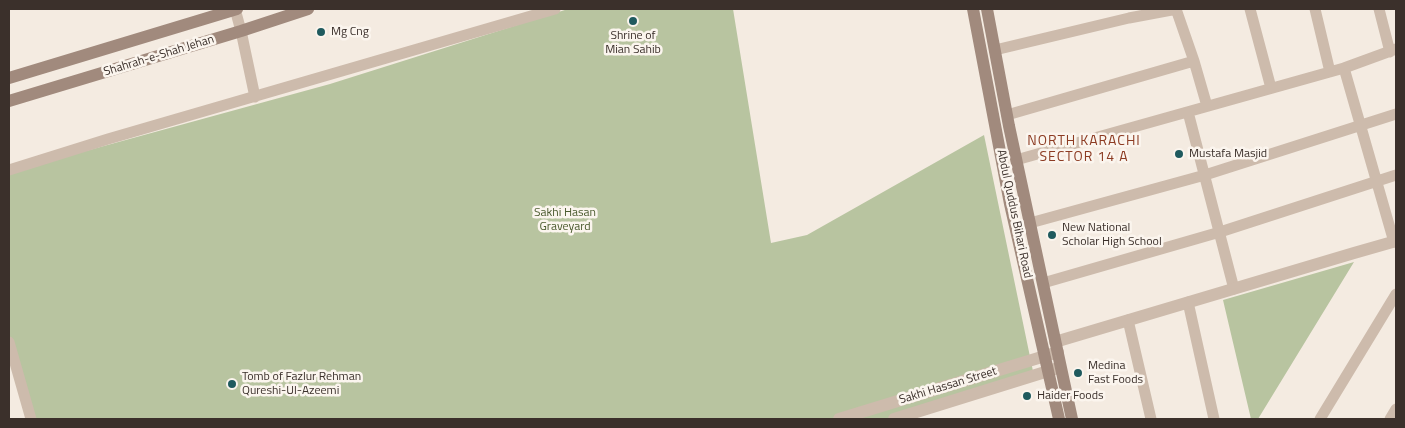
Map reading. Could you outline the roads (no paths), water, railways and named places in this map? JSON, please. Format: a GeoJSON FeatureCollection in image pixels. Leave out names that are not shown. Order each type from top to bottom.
{"type":"FeatureCollection","features":[{"type":"Feature","properties":{"kind":"main road","name":"Shahrah-e-Shah Jehan"},"geometry":{"type":"LineString","coordinates":[[9,78],[236,9]]}},
{"type":"Feature","properties":{"kind":"main road","name":"Shahrah-e-Shah Jehan"},"geometry":{"type":"LineString","coordinates":[[9,101],[308,9]]}},
{"type":"Feature","properties":{"kind":"main road","name":"Abdul Quddus Bihari Road"},"geometry":{"type":"LineString","coordinates":[[973,9],[1010,204],[1059,419]]}},
{"type":"Feature","properties":{"kind":"main road","name":"Abdul Quddus Bihari Road"},"geometry":{"type":"LineString","coordinates":[[987,9],[1016,160],[1072,419]]}},
{"type":"Feature","properties":{"kind":"street"},"geometry":{"type":"LineString","coordinates":[[236,9],[255,97]]}},
{"type":"Feature","properties":{"kind":"street"},"geometry":{"type":"LineString","coordinates":[[9,170],[108,139],[255,97],[522,13],[555,9]]}},
{"type":"Feature","properties":{"kind":"street"},"geometry":{"type":"LineString","coordinates":[[995,50],[1129,18],[1177,9],[1206,106]]}},
{"type":"Feature","properties":{"kind":"street"},"geometry":{"type":"LineString","coordinates":[[1250,9],[1271,88]]}},
{"type":"Feature","properties":{"kind":"street"},"geometry":{"type":"LineString","coordinates":[[1315,9],[1330,72]]}},
{"type":"Feature","properties":{"kind":"street"},"geometry":{"type":"LineString","coordinates":[[1016,160],[1344,68],[1393,50],[1379,9]]}},
{"type":"Feature","properties":{"kind":"street"},"geometry":{"type":"LineString","coordinates":[[1007,115],[1194,61]]}},
{"type":"Feature","properties":{"kind":"street"},"geometry":{"type":"LineString","coordinates":[[1344,68],[1395,242]]}},
{"type":"Feature","properties":{"kind":"street"},"geometry":{"type":"LineString","coordinates":[[1188,112],[1234,288]]}},
{"type":"Feature","properties":{"kind":"street"},"geometry":{"type":"LineString","coordinates":[[1030,223],[1205,175],[1396,114]]}},
{"type":"Feature","properties":{"kind":"street"},"geometry":{"type":"LineString","coordinates":[[1043,283],[1220,232],[1396,175]]}},
{"type":"Feature","properties":{"kind":"street","name":"Sakhi Hassan Street"},"geometry":{"type":"LineString","coordinates":[[839,419],[1044,356],[1056,347],[1128,320],[1395,242]]}},
{"type":"Feature","properties":{"kind":"street"},"geometry":{"type":"LineString","coordinates":[[1320,419],[1396,294]]}},
{"type":"Feature","properties":{"kind":"street"},"geometry":{"type":"LineString","coordinates":[[1188,302],[1214,419]]}},
{"type":"Feature","properties":{"kind":"street"},"geometry":{"type":"LineString","coordinates":[[1128,320],[1151,419]]}},
{"type":"Feature","properties":{"kind":"street"},"geometry":{"type":"LineString","coordinates":[[9,342],[31,419]]}},
{"type":"Feature","properties":{"kind":"street","name":"Sakhi Hassan Street"},"geometry":{"type":"LineString","coordinates":[[902,418],[1061,368]]}},
{"type":"Feature","properties":{"kind":"street"},"geometry":{"type":"LineString","coordinates":[[1390,419],[1396,409]]}},
{"type":"Feature","properties":{"kind":"place","name":"Shrine of Mian Sahib"},"geometry":{"type":"Point","coordinates":[633,21]}},
{"type":"Feature","properties":{"kind":"place","name":"Mg Cng"},"geometry":{"type":"Point","coordinates":[321,32]}},
{"type":"Feature","properties":{"kind":"place","name":"Mustafa Masjid"},"geometry":{"type":"Point","coordinates":[1179,154]}},
{"type":"Feature","properties":{"kind":"place","name":"New National Scholar High School"},"geometry":{"type":"Point","coordinates":[1052,235]}},
{"type":"Feature","properties":{"kind":"place","name":"Medina Fast Foods"},"geometry":{"type":"Point","coordinates":[1078,373]}},
{"type":"Feature","properties":{"kind":"place","name":"Tomb of Fazlur Rehman Qureshi-Ul-Azeemi"},"geometry":{"type":"Point","coordinates":[232,384]}},
{"type":"Feature","properties":{"kind":"place","name":"Haider Foods"},"geometry":{"type":"Point","coordinates":[1027,396]}},
{"type":"Feature","properties":{"kind":"district","name":"NORTH KARACHI SECTOR 14 A"},"geometry":{"type":"Point","coordinates":[1084,150]}},
{"type":"Feature","properties":{"kind":"park label","name":"Sakhi Hasan Graveyard"},"geometry":{"type":"Point","coordinates":[565,220]}}]}
